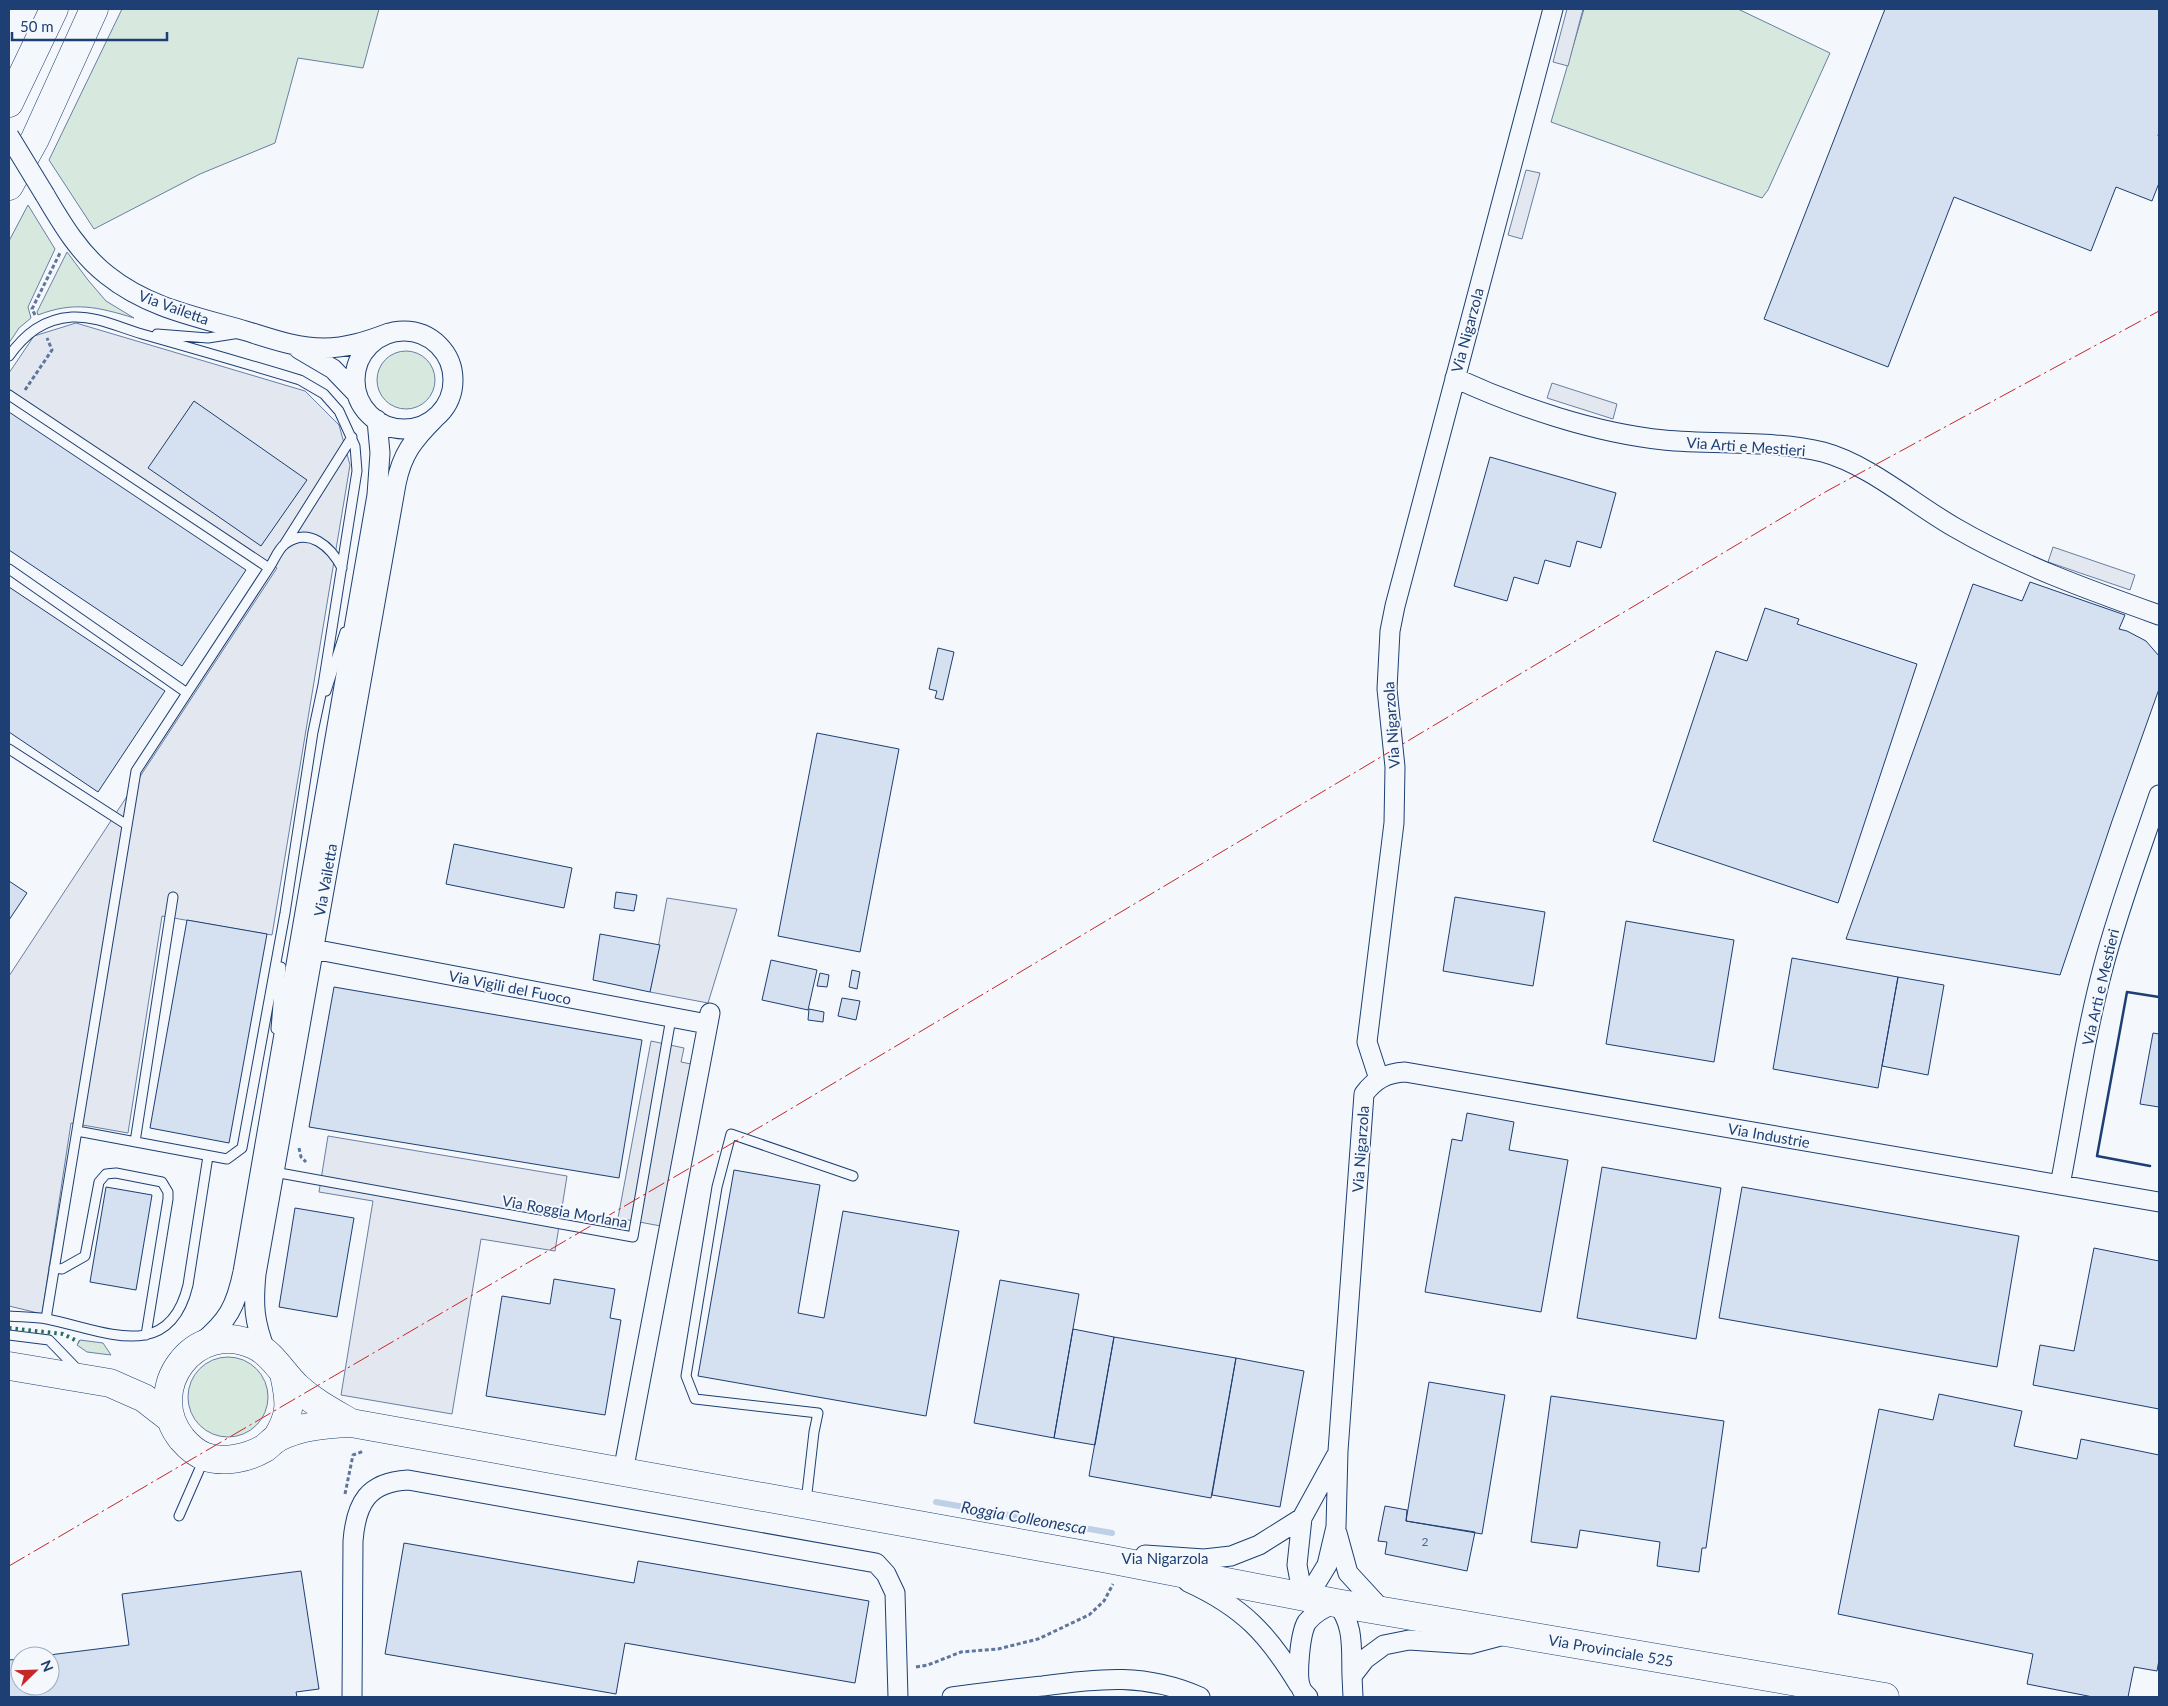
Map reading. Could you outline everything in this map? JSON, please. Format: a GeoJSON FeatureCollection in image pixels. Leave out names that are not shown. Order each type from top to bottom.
{"type":"FeatureCollection","features":[{"type":"Feature","properties":{"kind":"main road"},"geometry":{"type":"LineString","coordinates":[[9,103],[54,9]]}},
{"type":"Feature","properties":{"kind":"main road"},"geometry":{"type":"LineString","coordinates":[[9,186],[35,139],[94,9]]}},
{"type":"Feature","properties":{"kind":"main road"},"geometry":{"type":"LineString","coordinates":[[98,1381],[147,1379],[185,1359],[206,1344],[228,1339],[254,1345],[266,1352],[284,1374],[311,1399],[351,1423]]}},
{"type":"Feature","properties":{"kind":"main road"},"geometry":{"type":"LineString","coordinates":[[185,1359],[168,1391],[171,1419],[176,1431],[184,1442],[206,1457],[232,1459],[246,1457],[266,1447],[276,1439],[285,1425],[289,1411],[284,1374]]}},
{"type":"Feature","properties":{"kind":"main road"},"geometry":{"type":"LineString","coordinates":[[9,1366],[98,1381],[144,1398],[171,1419]]}},
{"type":"Feature","properties":{"kind":"main road"},"geometry":{"type":"LineString","coordinates":[[276,1439],[314,1426],[351,1423]]}},
{"type":"Feature","properties":{"kind":"main road","name":"Via Provinciale 525"},"geometry":{"type":"LineString","coordinates":[[351,1423],[806,1505],[1111,1572],[1162,1570],[1336,1603],[1885,1697]]}},
{"type":"Feature","properties":{"kind":"street","name":"Via Nigarzola"},"geometry":{"type":"LineString","coordinates":[[1303,1597],[1316,1583],[1327,1565],[1336,1527],[1338,1451],[1364,1094],[1380,1079],[1367,1042],[1394,823],[1395,767],[1387,688],[1390,631],[1395,606],[1553,9]]}},
{"type":"Feature","properties":{"kind":"street","name":"Via Vailetta"},"geometry":{"type":"LineString","coordinates":[[9,136],[78,246],[121,286],[167,308],[294,346],[333,369],[357,394]]}},
{"type":"Feature","properties":{"kind":"street"},"geometry":{"type":"LineString","coordinates":[[406,330],[423,334],[438,343],[448,356],[453,373],[453,390],[446,406],[435,418],[421,426],[406,429],[390,427],[377,420],[365,409],[357,394],[357,371],[365,350],[376,339],[389,332],[406,330]]}},
{"type":"Feature","properties":{"kind":"street","name":"Via Vailetta"},"geometry":{"type":"LineString","coordinates":[[294,346],[345,347],[389,332]]}},
{"type":"Feature","properties":{"kind":"street","name":"Via Arti e Mestieri"},"geometry":{"type":"LineString","coordinates":[[1455,378],[1542,412],[1607,431],[1664,440],[1786,447],[1811,450],[1834,456],[1857,467],[1954,527],[1997,550],[2044,572],[2159,615]]}},
{"type":"Feature","properties":{"kind":"street","name":"Via Vailetta"},"geometry":{"type":"LineString","coordinates":[[266,1352],[255,1322],[253,1301],[398,470],[412,443],[435,418]]}},
{"type":"Feature","properties":{"kind":"street","name":"Via Vailetta"},"geometry":{"type":"LineString","coordinates":[[185,1359],[222,1325],[231,1312],[237,1297],[364,575],[378,485],[380,453],[377,420]]}},
{"type":"Feature","properties":{"kind":"street","name":"Via Arti e Mestieri"},"geometry":{"type":"LineString","coordinates":[[2060,1185],[2102,970],[2115,925],[2159,795]]}},
{"type":"Feature","properties":{"kind":"street","name":"Via Vigili del Fuoco"},"geometry":{"type":"LineString","coordinates":[[313,949],[670,1018],[708,1019],[624,1472]]}},
{"type":"Feature","properties":{"kind":"street","name":"Via Industrie"},"geometry":{"type":"LineString","coordinates":[[1380,1079],[1392,1073],[1405,1072],[2159,1202]]}},
{"type":"Feature","properties":{"kind":"street","name":"Via Nigarzola"},"geometry":{"type":"LineString","coordinates":[[1303,1597],[1297,1565],[1302,1518],[1338,1451]]}},
{"type":"Feature","properties":{"kind":"street"},"geometry":{"type":"LineString","coordinates":[[352,1697],[353,1540],[356,1520],[362,1502],[375,1488],[390,1482],[408,1480],[876,1563],[886,1574],[895,1593],[898,1697]]}},
{"type":"Feature","properties":{"kind":"street","name":"Via Nigarzola"},"geometry":{"type":"LineString","coordinates":[[1111,1572],[1147,1555],[1204,1560],[1231,1556],[1259,1546],[1302,1518]]}},
{"type":"Feature","properties":{"kind":"street","name":"Via Nigarzola"},"geometry":{"type":"LineString","coordinates":[[1336,1527],[1342,1559],[1348,1573],[1383,1611]]}},
{"type":"Feature","properties":{"kind":"street"},"geometry":{"type":"LineString","coordinates":[[1162,1570],[1210,1593],[1243,1614],[1271,1642],[1304,1692]]}},
{"type":"Feature","properties":{"kind":"street"},"geometry":{"type":"LineString","coordinates":[[1304,1692],[1300,1650],[1305,1627],[1317,1612],[1336,1603],[1345,1614],[1351,1631],[1353,1697]]}},
{"type":"Feature","properties":{"kind":"street"},"geometry":{"type":"LineString","coordinates":[[1352,1676],[1371,1654],[1392,1642],[1408,1640],[1470,1644],[1511,1633]]}},
{"type":"Feature","properties":{"kind":"street"},"geometry":{"type":"LineString","coordinates":[[952,1697],[1110,1678],[1139,1679],[1200,1697]]}},
{"type":"Feature","properties":{"kind":"lane"},"geometry":{"type":"LineString","coordinates":[[9,356],[31,331],[50,321],[91,318],[300,380],[315,388],[332,402],[346,423],[357,454],[357,471],[342,568],[313,732],[284,925],[242,1148],[227,1159],[77,1131]]}},
{"type":"Feature","properties":{"kind":"lane"},"geometry":{"type":"LineString","coordinates":[[134,332],[208,338],[229,336],[248,331]]}},
{"type":"Feature","properties":{"kind":"lane"},"geometry":{"type":"LineString","coordinates":[[9,395],[269,568]]}},
{"type":"Feature","properties":{"kind":"lane"},"geometry":{"type":"LineString","coordinates":[[46,1319],[136,771],[284,545],[352,437]]}},
{"type":"Feature","properties":{"kind":"lane"},"geometry":{"type":"LineString","coordinates":[[284,545],[304,538],[320,542],[333,551],[342,568]]}},
{"type":"Feature","properties":{"kind":"lane"},"geometry":{"type":"LineString","coordinates":[[9,569],[187,693]]}},
{"type":"Feature","properties":{"kind":"lane"},"geometry":{"type":"LineString","coordinates":[[313,732],[364,575]]}},
{"type":"Feature","properties":{"kind":"lane"},"geometry":{"type":"LineString","coordinates":[[9,749],[127,825]]}},
{"type":"Feature","properties":{"kind":"lane"},"geometry":{"type":"LineString","coordinates":[[135,1142],[173,897]]}},
{"type":"Feature","properties":{"kind":"lane"},"geometry":{"type":"LineString","coordinates":[[271,1106],[284,925]]}},
{"type":"Feature","properties":{"kind":"lane","name":"Via Roggia Morlana"},"geometry":{"type":"LineString","coordinates":[[274,1172],[633,1237],[670,1018]]}},
{"type":"Feature","properties":{"kind":"lane"},"geometry":{"type":"LineString","coordinates":[[806,1505],[814,1432],[818,1413],[695,1399],[686,1376],[718,1186],[731,1134],[853,1176]]}},
{"type":"Feature","properties":{"kind":"lane"},"geometry":{"type":"LineString","coordinates":[[9,1316],[46,1319],[137,1337],[146,1335],[170,1323],[178,1314],[184,1300],[208,1156]]}},
{"type":"Feature","properties":{"kind":"lane"},"geometry":{"type":"LineString","coordinates":[[54,1268],[62,1268],[84,1256],[99,1182],[106,1174],[116,1173],[162,1182],[168,1192],[168,1199],[146,1335]]}},
{"type":"Feature","properties":{"kind":"lane"},"geometry":{"type":"LineString","coordinates":[[9,1335],[49,1340],[98,1381]]}},
{"type":"Feature","properties":{"kind":"lane"},"geometry":{"type":"LineString","coordinates":[[179,1516],[206,1457]]}},
{"type":"Feature","properties":{"kind":"path"},"geometry":{"type":"LineString","coordinates":[[928,1665],[961,1652],[998,1648],[1038,1639],[1072,1625],[1089,1615],[1104,1600],[1111,1572]]}},
{"type":"Feature","properties":{"kind":"shaded area"},"geometry":{"type":"Polygon","coordinates":[[[122,9],[379,9],[363,68],[298,58],[275,143],[200,174],[94,229],[49,160],[122,9]]]}},
{"type":"Feature","properties":{"kind":"shaded area"},"geometry":{"type":"Polygon","coordinates":[[[1567,9],[1583,9],[1568,66],[1553,62],[1567,9]]]}},
{"type":"Feature","properties":{"kind":"shaded area"},"geometry":{"type":"Polygon","coordinates":[[[1584,9],[1738,9],[1830,53],[1768,190],[1762,198],[1551,122],[1584,9]]]}},
{"type":"Feature","properties":{"kind":"shaded area"},"geometry":{"type":"Polygon","coordinates":[[[1526,170],[1540,173],[1522,239],[1508,235],[1526,170]]]}},
{"type":"Feature","properties":{"kind":"shaded area"},"geometry":{"type":"Polygon","coordinates":[[[28,205],[55,249],[28,307],[31,318],[19,328],[9,343],[9,241],[28,205]]]}},
{"type":"Feature","properties":{"kind":"shaded area"},"geometry":{"type":"Polygon","coordinates":[[[67,252],[106,301],[134,318],[86,307],[63,308],[38,315],[37,312],[67,252]]]}},
{"type":"Feature","properties":{"kind":"shaded area"},"geometry":{"type":"Polygon","coordinates":[[[76,323],[305,391],[339,425],[350,465],[272,935],[162,916],[128,1133],[71,1123],[42,1314],[9,1306],[9,976],[277,568],[9,389],[9,373],[34,336],[76,323]]]}},
{"type":"Feature","properties":{"kind":"shaded area"},"geometry":{"type":"Polygon","coordinates":[[[406,351],[417,353],[427,359],[433,369],[435,380],[433,391],[427,401],[417,407],[406,409],[395,407],[385,401],[379,391],[377,380],[379,369],[385,359],[395,353],[406,351]]]}},
{"type":"Feature","properties":{"kind":"shaded area"},"geometry":{"type":"Polygon","coordinates":[[[1552,383],[1617,404],[1613,419],[1547,398],[1552,383]]]}},
{"type":"Feature","properties":{"kind":"shaded area"},"geometry":{"type":"Polygon","coordinates":[[[2053,547],[2135,575],[2130,590],[2048,562],[2053,547]]]}},
{"type":"Feature","properties":{"kind":"shaded area"},"geometry":{"type":"Polygon","coordinates":[[[667,898],[737,909],[708,1003],[650,992],[667,898]]]}},
{"type":"Feature","properties":{"kind":"shaded area"},"geometry":{"type":"Polygon","coordinates":[[[651,1041],[684,1048],[681,1062],[696,1065],[666,1227],[618,1218],[651,1041]]]}},
{"type":"Feature","properties":{"kind":"shaded area"},"geometry":{"type":"Polygon","coordinates":[[[328,1136],[567,1176],[555,1251],[481,1239],[452,1414],[341,1395],[373,1201],[319,1192],[328,1136]]]}},
{"type":"Feature","properties":{"kind":"shaded area"},"geometry":{"type":"Polygon","coordinates":[[[80,1340],[103,1343],[111,1355],[87,1352],[77,1345],[80,1340]]]}},
{"type":"Feature","properties":{"kind":"shaded area"},"geometry":{"type":"Polygon","coordinates":[[[228,1357],[243,1360],[256,1369],[265,1382],[268,1397],[265,1412],[256,1425],[243,1434],[228,1437],[213,1434],[200,1425],[191,1412],[188,1397],[191,1382],[200,1369],[213,1360],[228,1357]]]}},
{"type":"Feature","properties":{"kind":"building"},"geometry":{"type":"Polygon","coordinates":[[[1885,9],[2159,9],[2159,183],[2152,201],[2116,187],[2091,251],[1954,197],[1888,367],[1764,319],[1885,9]]]}},
{"type":"Feature","properties":{"kind":"building"},"geometry":{"type":"Polygon","coordinates":[[[194,401],[307,480],[261,546],[148,468],[194,401]]]}},
{"type":"Feature","properties":{"kind":"building"},"geometry":{"type":"Polygon","coordinates":[[[9,412],[246,570],[182,666],[9,550],[9,412]]]}},
{"type":"Feature","properties":{"kind":"building"},"geometry":{"type":"Polygon","coordinates":[[[1490,457],[1616,493],[1601,548],[1577,541],[1570,567],[1545,560],[1538,584],[1514,577],[1507,601],[1454,586],[1490,457]]]}},
{"type":"Feature","properties":{"kind":"building"},"geometry":{"type":"Polygon","coordinates":[[[2030,582],[2125,615],[2119,629],[2146,641],[2159,656],[2159,689],[2060,975],[1846,939],[1973,584],[2022,601],[2030,582]]]}},
{"type":"Feature","properties":{"kind":"building"},"geometry":{"type":"Polygon","coordinates":[[[9,587],[165,691],[98,792],[9,732],[9,587]]]}},
{"type":"Feature","properties":{"kind":"building"},"geometry":{"type":"Polygon","coordinates":[[[1765,608],[1799,619],[1797,624],[1917,664],[1838,903],[1653,841],[1716,651],[1747,661],[1765,608]]]}},
{"type":"Feature","properties":{"kind":"building"},"geometry":{"type":"Polygon","coordinates":[[[938,648],[954,652],[943,700],[935,698],[937,691],[929,689],[938,648]]]}},
{"type":"Feature","properties":{"kind":"building"},"geometry":{"type":"Polygon","coordinates":[[[817,733],[899,749],[860,952],[778,936],[817,733]]]}},
{"type":"Feature","properties":{"kind":"building"},"geometry":{"type":"Polygon","coordinates":[[[454,844],[572,868],[564,908],[446,884],[454,844]]]}},
{"type":"Feature","properties":{"kind":"building"},"geometry":{"type":"Polygon","coordinates":[[[9,881],[27,893],[9,920],[9,881]]]}},
{"type":"Feature","properties":{"kind":"building"},"geometry":{"type":"Polygon","coordinates":[[[616,892],[637,895],[634,911],[614,908],[616,892]]]}},
{"type":"Feature","properties":{"kind":"building"},"geometry":{"type":"Polygon","coordinates":[[[1455,897],[1545,912],[1533,986],[1443,971],[1455,897]]]}},
{"type":"Feature","properties":{"kind":"building"},"geometry":{"type":"Polygon","coordinates":[[[187,920],[267,934],[229,1143],[150,1128],[187,920]]]}},
{"type":"Feature","properties":{"kind":"building"},"geometry":{"type":"Polygon","coordinates":[[[1626,921],[1734,940],[1714,1062],[1606,1044],[1626,921]]]}},
{"type":"Feature","properties":{"kind":"building"},"geometry":{"type":"Polygon","coordinates":[[[600,934],[660,945],[650,992],[593,980],[600,934]]]}},
{"type":"Feature","properties":{"kind":"building"},"geometry":{"type":"Polygon","coordinates":[[[1792,958],[1898,977],[1878,1088],[1773,1069],[1792,958]]]}},
{"type":"Feature","properties":{"kind":"building"},"geometry":{"type":"Polygon","coordinates":[[[771,960],[817,970],[808,1010],[762,1000],[771,960]]]}},
{"type":"Feature","properties":{"kind":"building"},"geometry":{"type":"Polygon","coordinates":[[[852,970],[860,972],[857,989],[849,987],[852,970]]]}},
{"type":"Feature","properties":{"kind":"building"},"geometry":{"type":"Polygon","coordinates":[[[820,973],[829,975],[827,987],[817,986],[820,973]]]}},
{"type":"Feature","properties":{"kind":"building"},"geometry":{"type":"Polygon","coordinates":[[[1898,977],[1944,985],[1928,1075],[1882,1066],[1898,977]]]}},
{"type":"Feature","properties":{"kind":"building"},"geometry":{"type":"Polygon","coordinates":[[[334,987],[642,1040],[619,1178],[309,1127],[334,987]]]}},
{"type":"Feature","properties":{"kind":"building"},"geometry":{"type":"Polygon","coordinates":[[[842,998],[860,1001],[856,1020],[838,1016],[842,998]]]}},
{"type":"Feature","properties":{"kind":"building"},"geometry":{"type":"Polygon","coordinates":[[[809,1009],[824,1012],[823,1022],[808,1020],[809,1009]]]}},
{"type":"Feature","properties":{"kind":"building"},"geometry":{"type":"Polygon","coordinates":[[[2153,1033],[2159,1034],[2159,1107],[2140,1104],[2153,1033]]]}},
{"type":"Feature","properties":{"kind":"building"},"geometry":{"type":"Polygon","coordinates":[[[1467,1113],[1514,1122],[1509,1150],[1568,1160],[1541,1312],[1425,1292],[1452,1139],[1462,1141],[1467,1113]]]}},
{"type":"Feature","properties":{"kind":"building"},"geometry":{"type":"Polygon","coordinates":[[[1602,1167],[1721,1188],[1696,1339],[1577,1318],[1602,1167]]]}},
{"type":"Feature","properties":{"kind":"building"},"geometry":{"type":"Polygon","coordinates":[[[734,1170],[820,1185],[798,1313],[824,1318],[843,1211],[959,1231],[926,1416],[698,1376],[734,1170]]]}},
{"type":"Feature","properties":{"kind":"building"},"geometry":{"type":"Polygon","coordinates":[[[106,1187],[152,1195],[136,1290],[90,1282],[106,1187]]]}},
{"type":"Feature","properties":{"kind":"building"},"geometry":{"type":"Polygon","coordinates":[[[1742,1187],[2019,1236],[1997,1367],[1719,1318],[1742,1187]]]}},
{"type":"Feature","properties":{"kind":"building"},"geometry":{"type":"Polygon","coordinates":[[[295,1208],[354,1218],[337,1317],[279,1307],[295,1208]]]}},
{"type":"Feature","properties":{"kind":"building"},"geometry":{"type":"Polygon","coordinates":[[[2094,1248],[2159,1261],[2159,1409],[2033,1385],[2040,1345],[2074,1351],[2094,1248]]]}},
{"type":"Feature","properties":{"kind":"building"},"geometry":{"type":"Polygon","coordinates":[[[554,1279],[615,1289],[610,1318],[621,1320],[605,1415],[486,1396],[502,1296],[550,1304],[554,1279]]]}},
{"type":"Feature","properties":{"kind":"building"},"geometry":{"type":"Polygon","coordinates":[[[1000,1280],[1079,1294],[1054,1438],[974,1423],[1000,1280]]]}},
{"type":"Feature","properties":{"kind":"building"},"geometry":{"type":"Polygon","coordinates":[[[1073,1329],[1114,1337],[1095,1445],[1054,1438],[1073,1329]]]}},
{"type":"Feature","properties":{"kind":"building"},"geometry":{"type":"Polygon","coordinates":[[[1114,1337],[1236,1358],[1211,1498],[1089,1476],[1114,1337]]]}},
{"type":"Feature","properties":{"kind":"building"},"geometry":{"type":"Polygon","coordinates":[[[1236,1358],[1304,1371],[1280,1507],[1212,1495],[1236,1358]]]}},
{"type":"Feature","properties":{"kind":"building"},"geometry":{"type":"Polygon","coordinates":[[[1429,1382],[1505,1395],[1482,1534],[1406,1521],[1429,1382]]]}},
{"type":"Feature","properties":{"kind":"building"},"geometry":{"type":"Polygon","coordinates":[[[1939,1394],[2022,1411],[2014,1446],[2077,1459],[2081,1439],[2159,1455],[2159,1660],[2157,1671],[2134,1667],[2128,1697],[2093,1697],[2027,1684],[2033,1654],[1838,1614],[1879,1409],[1933,1420],[1939,1394]]]}},
{"type":"Feature","properties":{"kind":"building"},"geometry":{"type":"Polygon","coordinates":[[[1551,1396],[1724,1421],[1706,1548],[1702,1548],[1699,1572],[1657,1566],[1660,1542],[1580,1530],[1577,1548],[1531,1542],[1551,1396]]]}},
{"type":"Feature","properties":{"kind":"building"},"geometry":{"type":"Polygon","coordinates":[[[1385,1506],[1407,1510],[1406,1521],[1475,1532],[1467,1571],[1385,1554],[1387,1542],[1378,1541],[1385,1506]]]}},
{"type":"Feature","properties":{"kind":"building"},"geometry":{"type":"Polygon","coordinates":[[[404,1543],[634,1583],[638,1561],[869,1601],[855,1683],[625,1643],[616,1694],[385,1654],[404,1543]]]}},
{"type":"Feature","properties":{"kind":"building"},"geometry":{"type":"Polygon","coordinates":[[[301,1571],[319,1689],[296,1692],[297,1697],[9,1697],[9,1660],[10,1696],[60,1696],[60,1654],[129,1645],[122,1594],[301,1571]]]}},
{"type":"Feature","properties":{"kind":"waterway","name":"Roggia Colleonesca"},"geometry":{"type":"LineString","coordinates":[[936,1502],[1112,1533]]}},
{"type":"Feature","properties":{"kind":"hedge"},"geometry":{"type":"LineString","coordinates":[[9,1328],[63,1334],[79,1342]]}},
{"type":"Feature","properties":{"kind":"wall"},"geometry":{"type":"LineString","coordinates":[[2150,1166],[2097,1156],[2127,992],[2159,997]]}},
{"type":"Feature","properties":{"kind":"power"},"geometry":{"type":"LineString","coordinates":[[9,1566],[777,1117],[1827,491],[2159,311]]}}]}
